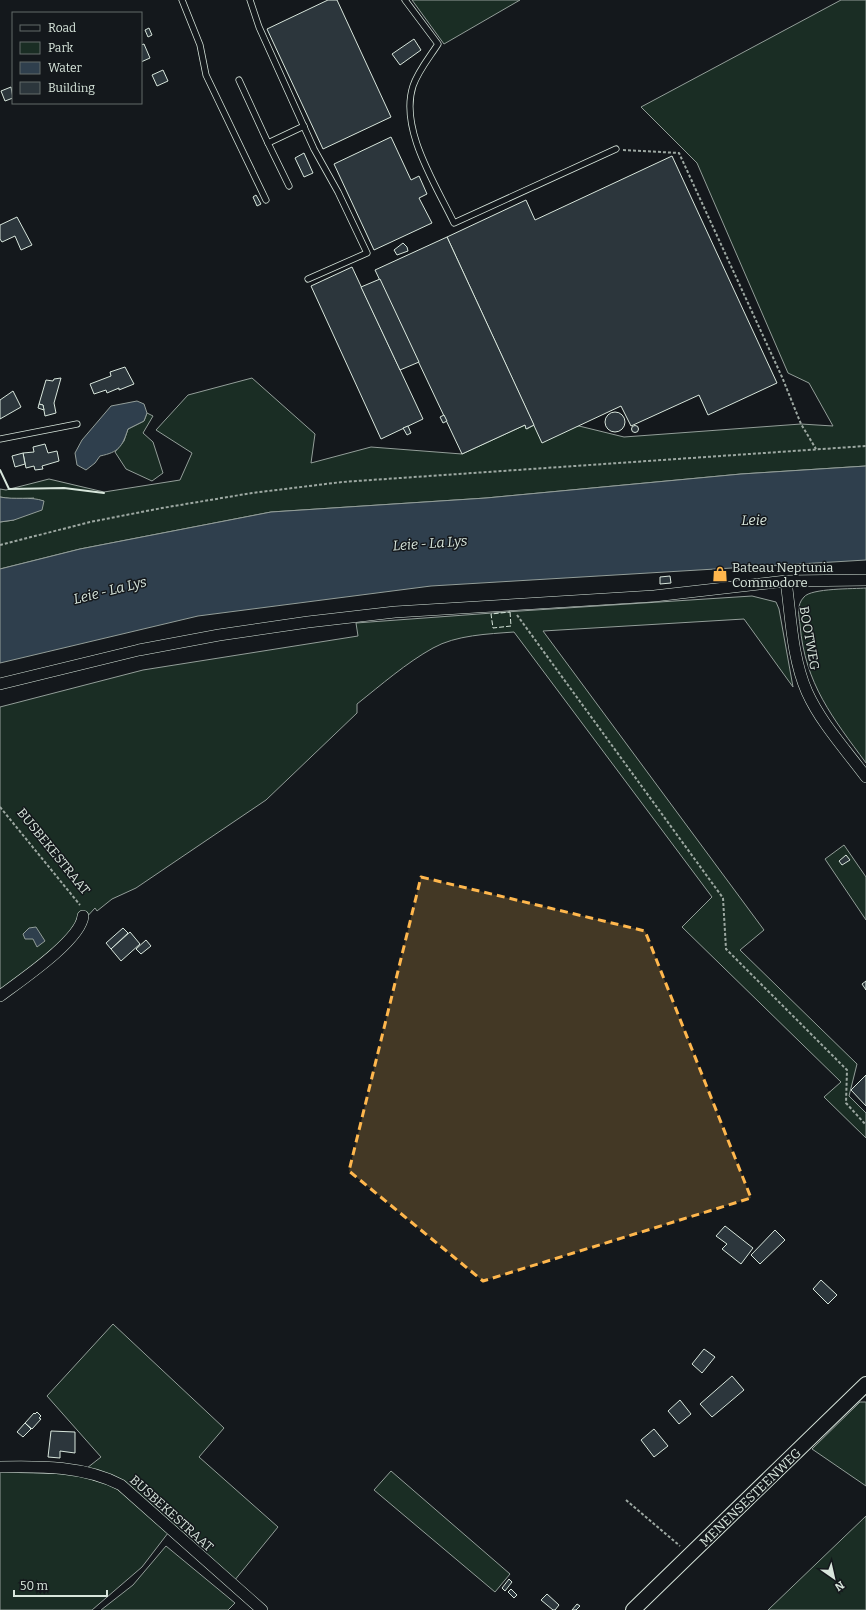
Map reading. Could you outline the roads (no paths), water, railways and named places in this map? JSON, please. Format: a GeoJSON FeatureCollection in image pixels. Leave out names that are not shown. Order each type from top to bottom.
{"type":"FeatureCollection","features":[{"type":"Feature","properties":{"kind":"street"},"geometry":{"type":"LineString","coordinates":[[0,684],[139,650],[219,635],[395,612],[654,596],[786,581],[866,580]]}},
{"type":"Feature","properties":{"kind":"street","name":"BOOTWEG"},"geometry":{"type":"LineString","coordinates":[[786,581],[798,662],[807,691],[818,712],[866,777]]}},
{"type":"Feature","properties":{"kind":"street","name":"BUSBEKESTRAAT"},"geometry":{"type":"LineString","coordinates":[[0,996],[38,967],[77,932],[83,916]]}},
{"type":"Feature","properties":{"kind":"street","name":"MENENSESTEENWEG"},"geometry":{"type":"LineString","coordinates":[[633,1610],[866,1384]]}},
{"type":"Feature","properties":{"kind":"street","name":"BUSBEKESTRAAT"},"geometry":{"type":"LineString","coordinates":[[0,1467],[45,1467],[77,1470],[104,1476],[121,1485],[262,1610]]}},
{"type":"Feature","properties":{"kind":"lane"},"geometry":{"type":"LineString","coordinates":[[182,0],[200,45],[206,75],[266,200]]}},
{"type":"Feature","properties":{"kind":"lane"},"geometry":{"type":"LineString","coordinates":[[250,0],[258,26],[304,126],[318,156],[341,197],[367,253],[308,279]]}},
{"type":"Feature","properties":{"kind":"lane"},"geometry":{"type":"LineString","coordinates":[[405,0],[438,44],[414,83],[411,93],[409,115],[416,142],[454,223],[616,149]]}},
{"type":"Feature","properties":{"kind":"lane"},"geometry":{"type":"LineString","coordinates":[[239,80],[289,186]]}},
{"type":"Feature","properties":{"kind":"lane"},"geometry":{"type":"LineString","coordinates":[[268,143],[304,126]]}},
{"type":"Feature","properties":{"kind":"lane"},"geometry":{"type":"LineString","coordinates":[[0,439],[77,424]]}},
{"type":"Feature","properties":{"kind":"water"},"geometry":{"type":"Polygon","coordinates":[[[137,401],[144,404],[147,413],[144,421],[128,429],[119,448],[112,453],[100,456],[95,463],[86,470],[77,465],[75,453],[82,440],[111,406],[137,401]]]}},
{"type":"Feature","properties":{"kind":"water","name":"Leie"},"geometry":{"type":"Polygon","coordinates":[[[866,466],[866,560],[431,586],[198,616],[0,663],[0,569],[80,549],[271,512],[486,498],[741,474],[866,466]]]}},
{"type":"Feature","properties":{"kind":"water"},"geometry":{"type":"Polygon","coordinates":[[[0,497],[44,501],[42,510],[14,520],[0,522],[0,497]]]}},
{"type":"Feature","properties":{"kind":"water"},"geometry":{"type":"Polygon","coordinates":[[[36,927],[45,941],[37,947],[33,939],[25,939],[23,934],[29,928],[36,927]]]}},
{"type":"Feature","properties":{"kind":"place","name":"Bateau Neptunia Commodore"},"geometry":{"type":"Point","coordinates":[720,574]}},
{"type":"Feature","properties":{"kind":"water label","name":"Leie - La Lys"},"geometry":{"type":"Point","coordinates":[430,543]}},
{"type":"Feature","properties":{"kind":"water label","name":"Leie - La Lys"},"geometry":{"type":"Point","coordinates":[110,590]}}]}
